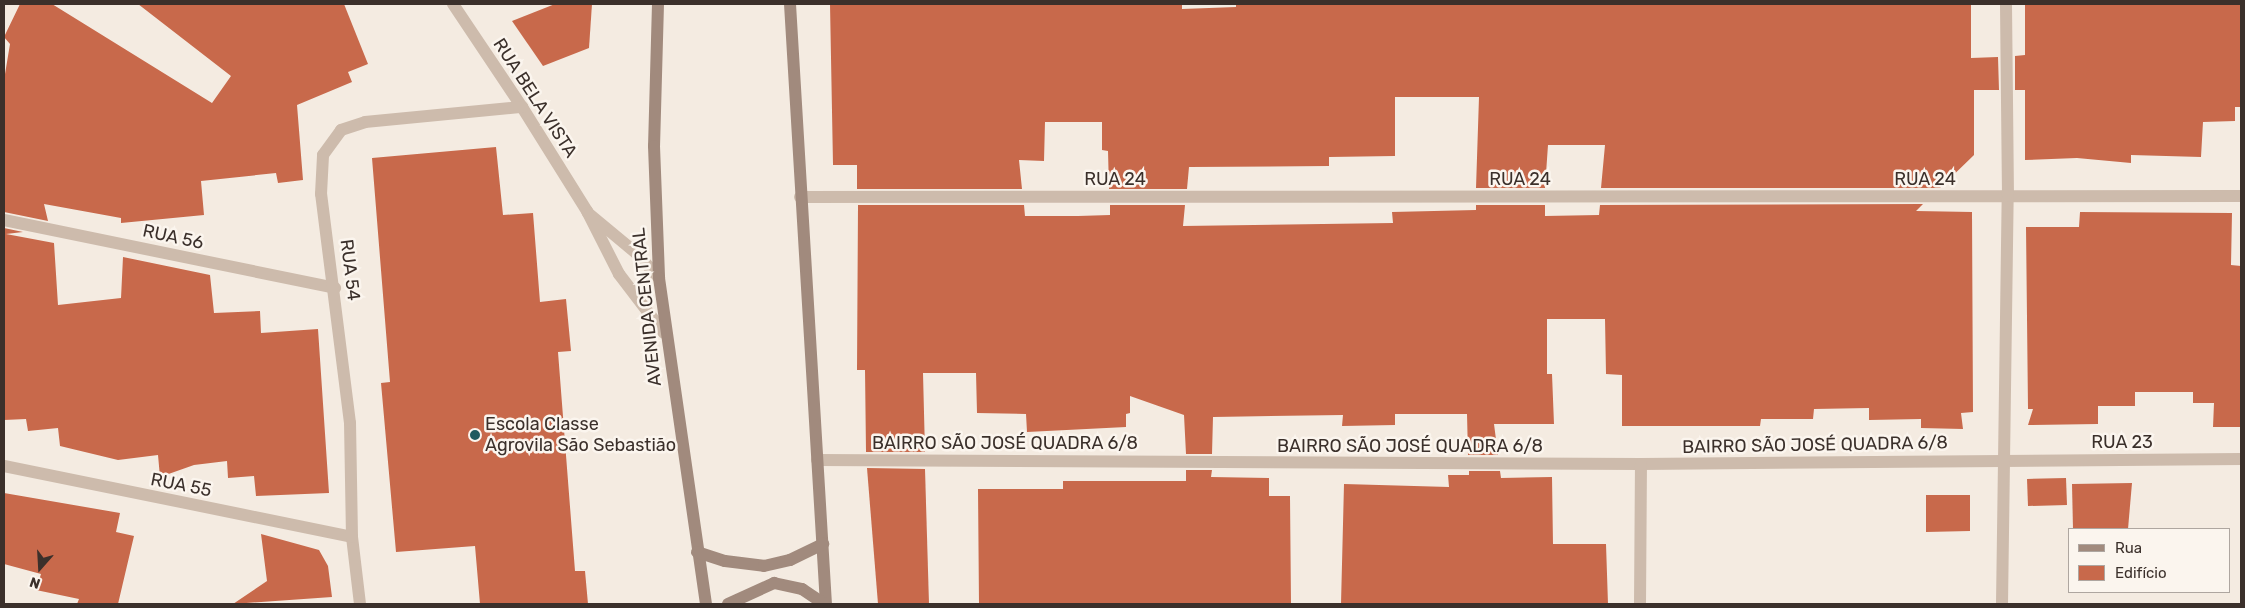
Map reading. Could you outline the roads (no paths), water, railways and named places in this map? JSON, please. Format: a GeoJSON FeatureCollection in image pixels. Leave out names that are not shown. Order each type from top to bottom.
{"type":"FeatureCollection","features":[{"type":"Feature","properties":{"kind":"street","name":"RUA BELA VISTA"},"geometry":{"type":"LineString","coordinates":[[453,4],[522,107],[586,212],[619,274],[664,333]]}},
{"type":"Feature","properties":{"kind":"street","name":"AVENIDA CENTRAL"},"geometry":{"type":"LineString","coordinates":[[658,4],[654,146],[659,278],[664,333],[706,604]]}},
{"type":"Feature","properties":{"kind":"street"},"geometry":{"type":"LineString","coordinates":[[790,4],[825,604]]}},
{"type":"Feature","properties":{"kind":"street"},"geometry":{"type":"LineString","coordinates":[[2002,604],[2008,196],[2006,4]]}},
{"type":"Feature","properties":{"kind":"street","name":"RUA 54"},"geometry":{"type":"LineString","coordinates":[[360,604],[352,537],[350,423],[335,288],[320,180],[323,155],[332,138],[341,130],[365,122],[522,107]]}},
{"type":"Feature","properties":{"kind":"street","name":"RUA 24"},"geometry":{"type":"LineString","coordinates":[[800,197],[2241,196]]}},
{"type":"Feature","properties":{"kind":"street"},"geometry":{"type":"LineString","coordinates":[[586,212],[636,253],[659,278]]}},
{"type":"Feature","properties":{"kind":"street","name":"RUA 56"},"geometry":{"type":"LineString","coordinates":[[4,220],[335,288]]}},
{"type":"Feature","properties":{"kind":"street","name":"RUA 23"},"geometry":{"type":"LineString","coordinates":[[2003,460],[2241,459]]}},
{"type":"Feature","properties":{"kind":"street","name":"BAIRRO SÃO JOSÉ QUADRA 6/8"},"geometry":{"type":"LineString","coordinates":[[817,460],[1641,464],[2003,460]]}},
{"type":"Feature","properties":{"kind":"street"},"geometry":{"type":"LineString","coordinates":[[1640,604],[1641,464]]}},
{"type":"Feature","properties":{"kind":"street","name":"RUA 55"},"geometry":{"type":"LineString","coordinates":[[4,466],[352,537]]}},
{"type":"Feature","properties":{"kind":"street"},"geometry":{"type":"LineString","coordinates":[[697,552],[725,561],[764,566],[790,560],[823,544]]}},
{"type":"Feature","properties":{"kind":"street"},"geometry":{"type":"LineString","coordinates":[[728,604],[774,583],[802,589],[825,604]]}},
{"type":"Feature","properties":{"kind":"place","name":"Escola Classe Agrovila São Sebastião"},"geometry":{"type":"Point","coordinates":[475,435]}}]}
